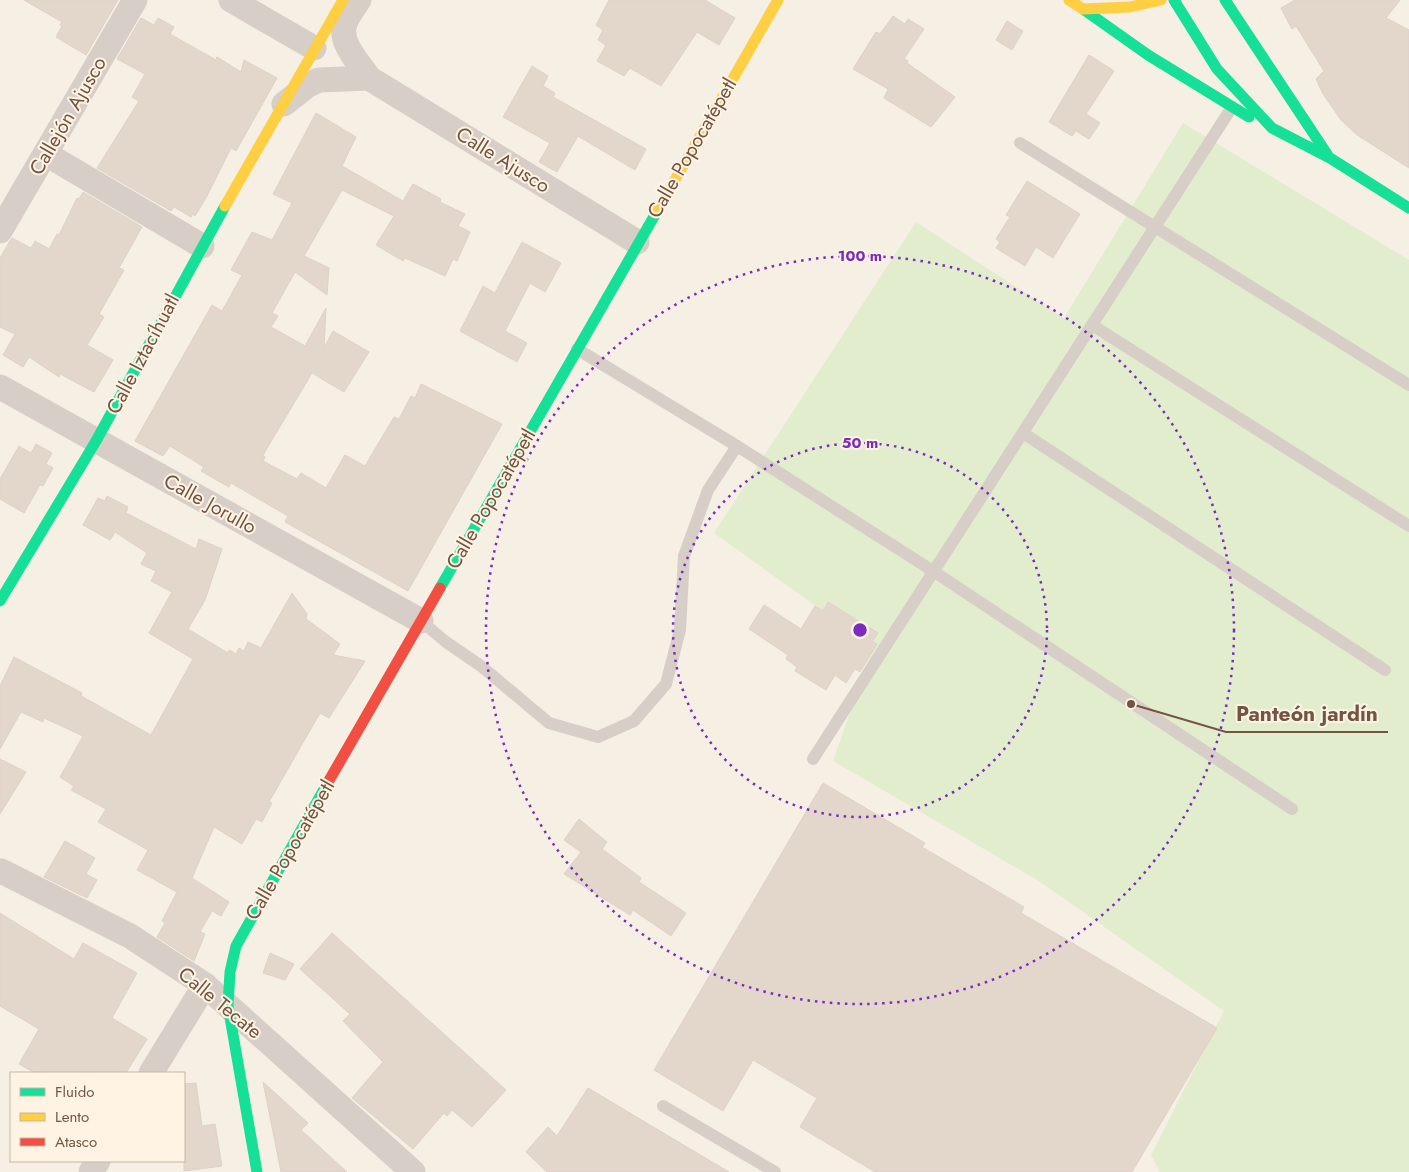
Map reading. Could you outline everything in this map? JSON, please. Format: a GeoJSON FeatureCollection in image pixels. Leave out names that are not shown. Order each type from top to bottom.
{"type":"FeatureCollection","features":[{"type":"Feature","properties":{"kind":"main road","name":"Calle Iztacíhuatl"},"geometry":{"type":"LineString","coordinates":[[0,601],[96,441],[202,246],[343,0]]}},
{"type":"Feature","properties":{"kind":"main road","name":"Calle Popocatépetl"},"geometry":{"type":"LineString","coordinates":[[257,1172],[228,1006],[230,972],[236,946],[637,242],[778,0]]}},
{"type":"Feature","properties":{"kind":"main road"},"geometry":{"type":"LineString","coordinates":[[1068,0],[1148,55],[1232,107],[1330,158],[1409,208]]}},
{"type":"Feature","properties":{"kind":"main road"},"geometry":{"type":"LineString","coordinates":[[1083,10],[1130,7],[1161,0]]}},
{"type":"Feature","properties":{"kind":"main road"},"geometry":{"type":"LineString","coordinates":[[1174,0],[1217,69],[1272,128]]}},
{"type":"Feature","properties":{"kind":"main road"},"geometry":{"type":"LineString","coordinates":[[1225,0],[1257,51],[1330,158]]}},
{"type":"Feature","properties":{"kind":"street","name":"Callejón Ajusco"},"geometry":{"type":"LineString","coordinates":[[0,231],[135,0]]}},
{"type":"Feature","properties":{"kind":"street"},"geometry":{"type":"LineString","coordinates":[[231,0],[314,48]]}},
{"type":"Feature","properties":{"kind":"street"},"geometry":{"type":"LineString","coordinates":[[359,0],[344,26],[345,38],[350,50],[369,78]]}},
{"type":"Feature","properties":{"kind":"street","name":"Calle Iztacíhuatl"},"geometry":{"type":"LineString","coordinates":[[284,104],[308,85],[319,80],[369,78]]}},
{"type":"Feature","properties":{"kind":"street","name":"Calle Ajusco"},"geometry":{"type":"LineString","coordinates":[[369,78],[637,242]]}},
{"type":"Feature","properties":{"kind":"street"},"geometry":{"type":"LineString","coordinates":[[46,154],[202,246]]}},
{"type":"Feature","properties":{"kind":"street","name":"Calle Jorullo"},"geometry":{"type":"LineString","coordinates":[[0,387],[421,621]]}},
{"type":"Feature","properties":{"kind":"street","name":"Calle Tecate"},"geometry":{"type":"LineString","coordinates":[[1,871],[130,936],[205,985],[413,1172]]}},
{"type":"Feature","properties":{"kind":"street"},"geometry":{"type":"LineString","coordinates":[[152,1072],[205,985]]}},
{"type":"Feature","properties":{"kind":"lane"},"geometry":{"type":"LineString","coordinates":[[813,759],[1232,107]]}},
{"type":"Feature","properties":{"kind":"lane"},"geometry":{"type":"LineString","coordinates":[[1020,143],[1409,385]]}},
{"type":"Feature","properties":{"kind":"lane"},"geometry":{"type":"LineString","coordinates":[[1092,325],[1409,526]]}},
{"type":"Feature","properties":{"kind":"lane"},"geometry":{"type":"LineString","coordinates":[[577,349],[737,446],[933,571],[1292,809]]}},
{"type":"Feature","properties":{"kind":"lane"},"geometry":{"type":"LineString","coordinates":[[1023,433],[1385,670]]}},
{"type":"Feature","properties":{"kind":"lane"},"geometry":{"type":"LineString","coordinates":[[421,621],[446,642],[481,666],[549,723],[598,737],[634,721],[666,684],[680,630],[684,556],[708,490],[737,446]]}},
{"type":"Feature","properties":{"kind":"lane"},"geometry":{"type":"LineString","coordinates":[[663,1106],[774,1172]]}},
{"type":"Feature","properties":{"kind":"green space"},"geometry":{"type":"Polygon","coordinates":[[[1183,123],[1409,260],[1409,1172],[1160,1172],[1151,1155],[1224,1011],[1039,881],[833,761],[873,647],[714,533],[916,222],[1064,318],[1183,123]]]}},
{"type":"Feature","properties":{"kind":"building"},"geometry":{"type":"Polygon","coordinates":[[[24,0],[118,0],[86,55],[56,37],[62,22],[24,0]]]}},
{"type":"Feature","properties":{"kind":"building"},"geometry":{"type":"Polygon","coordinates":[[[609,0],[705,0],[735,18],[719,45],[697,32],[661,86],[630,68],[624,76],[597,61],[606,45],[598,40],[603,30],[596,25],[609,0]]]}},
{"type":"Feature","properties":{"kind":"building"},"geometry":{"type":"Polygon","coordinates":[[[1295,0],[1400,0],[1386,18],[1409,30],[1409,168],[1357,135],[1341,120],[1323,94],[1316,79],[1324,71],[1296,26],[1292,29],[1281,8],[1295,0]]]}},
{"type":"Feature","properties":{"kind":"building"},"geometry":{"type":"Polygon","coordinates":[[[893,16],[905,24],[908,19],[924,29],[904,59],[908,61],[907,63],[955,97],[931,127],[884,98],[888,89],[853,69],[876,32],[880,34],[893,16]]]}},
{"type":"Feature","properties":{"kind":"building"},"geometry":{"type":"Polygon","coordinates":[[[141,18],[154,25],[158,18],[174,27],[170,34],[216,60],[217,57],[241,72],[244,60],[277,78],[236,151],[231,148],[195,216],[193,214],[191,217],[174,207],[171,211],[97,168],[139,101],[132,97],[145,74],[117,59],[141,18]]]}},
{"type":"Feature","properties":{"kind":"building"},"geometry":{"type":"Polygon","coordinates":[[[1007,21],[1023,31],[1012,50],[996,40],[1007,21]]]}},
{"type":"Feature","properties":{"kind":"building"},"geometry":{"type":"Polygon","coordinates":[[[1089,55],[1114,71],[1086,114],[1100,123],[1089,139],[1076,131],[1072,136],[1049,122],[1089,55]]]}},
{"type":"Feature","properties":{"kind":"building"},"geometry":{"type":"Polygon","coordinates":[[[532,66],[548,76],[543,86],[555,93],[553,97],[646,149],[635,170],[578,136],[557,172],[539,162],[550,143],[503,117],[532,66]]]}},
{"type":"Feature","properties":{"kind":"building"},"geometry":{"type":"Polygon","coordinates":[[[316,113],[356,137],[342,166],[403,201],[413,184],[441,199],[440,202],[465,214],[458,226],[470,232],[457,261],[453,259],[445,276],[405,258],[403,261],[376,245],[394,216],[342,190],[304,256],[329,268],[327,295],[295,272],[272,313],[278,316],[271,327],[305,346],[326,308],[324,348],[333,331],[369,352],[344,392],[312,373],[263,455],[265,457],[263,461],[297,479],[301,473],[326,488],[345,455],[365,466],[394,417],[399,419],[411,396],[415,398],[421,384],[502,424],[408,591],[285,522],[288,516],[231,483],[229,487],[201,471],[204,467],[170,446],[163,456],[135,441],[212,305],[222,311],[242,275],[231,270],[252,232],[272,240],[292,203],[273,194],[316,113]]]}},
{"type":"Feature","properties":{"kind":"building"},"geometry":{"type":"Polygon","coordinates":[[[1027,181],[1080,214],[1053,258],[1036,247],[1025,266],[996,248],[1000,242],[996,239],[1010,217],[1006,215],[1027,181]]]}},
{"type":"Feature","properties":{"kind":"building"},"geometry":{"type":"Polygon","coordinates":[[[83,192],[142,227],[119,268],[124,270],[99,314],[104,317],[87,345],[113,360],[94,392],[60,374],[59,377],[29,357],[23,367],[3,355],[15,334],[0,327],[0,258],[10,241],[12,238],[31,248],[35,241],[49,249],[57,234],[59,235],[77,198],[79,199],[83,192]]]}},
{"type":"Feature","properties":{"kind":"building"},"geometry":{"type":"Polygon","coordinates":[[[522,242],[561,263],[545,292],[530,283],[505,331],[527,343],[517,362],[460,331],[483,286],[495,293],[522,242]]]}},
{"type":"Feature","properties":{"kind":"building"},"geometry":{"type":"Polygon","coordinates":[[[36,444],[52,453],[46,464],[53,468],[43,486],[40,485],[24,513],[0,499],[0,479],[19,446],[31,453],[36,444]]]}},
{"type":"Feature","properties":{"kind":"building"},"geometry":{"type":"Polygon","coordinates":[[[107,496],[128,507],[126,513],[196,549],[199,539],[222,549],[205,600],[188,629],[228,653],[229,650],[236,654],[239,648],[244,651],[248,642],[261,648],[292,593],[307,614],[306,619],[340,644],[333,655],[365,661],[329,718],[320,713],[269,802],[272,803],[262,822],[256,819],[242,844],[214,827],[192,878],[229,902],[221,916],[212,911],[200,932],[205,934],[194,961],[157,937],[165,923],[162,921],[177,892],[137,870],[148,850],[98,822],[106,809],[71,790],[74,786],[60,777],[83,736],[44,718],[43,722],[21,712],[0,749],[0,686],[14,657],[82,693],[81,696],[151,735],[193,659],[149,633],[172,592],[151,581],[156,571],[141,564],[147,553],[115,532],[110,540],[83,525],[98,498],[105,501],[107,496]]]}},
{"type":"Feature","properties":{"kind":"building"},"geometry":{"type":"Polygon","coordinates":[[[828,602],[878,633],[872,642],[877,644],[860,672],[855,669],[846,683],[835,675],[826,690],[795,671],[797,667],[786,659],[788,655],[749,629],[764,605],[801,629],[815,606],[823,611],[828,602]]]}},
{"type":"Feature","properties":{"kind":"building"},"geometry":{"type":"Polygon","coordinates":[[[0,759],[26,772],[0,814],[0,759]]]}},
{"type":"Feature","properties":{"kind":"building"},"geometry":{"type":"Polygon","coordinates":[[[823,783],[925,843],[922,847],[1024,907],[1021,913],[1217,1028],[1132,1172],[875,1172],[800,1127],[817,1098],[753,1060],[723,1111],[654,1070],[823,783]]]}},
{"type":"Feature","properties":{"kind":"building"},"geometry":{"type":"Polygon","coordinates":[[[579,819],[607,842],[602,849],[641,878],[639,882],[686,913],[671,936],[633,910],[630,915],[564,874],[581,852],[564,840],[579,819]]]}},
{"type":"Feature","properties":{"kind":"building"},"geometry":{"type":"Polygon","coordinates":[[[65,841],[95,858],[86,874],[97,880],[87,898],[44,877],[65,841]]]}},
{"type":"Feature","properties":{"kind":"building"},"geometry":{"type":"Polygon","coordinates":[[[0,913],[74,959],[83,943],[137,973],[112,1018],[147,1039],[127,1072],[33,1072],[19,1064],[39,1029],[0,1006],[0,913]]]}},
{"type":"Feature","properties":{"kind":"building"},"geometry":{"type":"Polygon","coordinates":[[[332,933],[506,1090],[472,1127],[452,1110],[447,1116],[444,1113],[413,1149],[352,1098],[383,1062],[343,1021],[350,1014],[300,969],[332,933]]]}},
{"type":"Feature","properties":{"kind":"building"},"geometry":{"type":"Polygon","coordinates":[[[270,953],[294,964],[285,980],[263,973],[270,953]]]}},
{"type":"Feature","properties":{"kind":"building"},"geometry":{"type":"Polygon","coordinates":[[[263,1082],[308,1123],[301,1130],[347,1172],[281,1172],[263,1082]]]}},
{"type":"Feature","properties":{"kind":"building"},"geometry":{"type":"Polygon","coordinates":[[[196,1083],[202,1126],[215,1124],[222,1166],[184,1171],[185,1084],[196,1083]]]}},
{"type":"Feature","properties":{"kind":"building"},"geometry":{"type":"Polygon","coordinates":[[[588,1088],[729,1172],[547,1172],[526,1152],[548,1127],[557,1136],[588,1088]]]}},
{"type":"Feature","properties":{"kind":"traffic: fast"},"geometry":{"type":"LineString","coordinates":[[1174,0],[1217,69],[1272,128],[1330,158],[1409,208]]}},
{"type":"Feature","properties":{"kind":"traffic: fast"},"geometry":{"type":"LineString","coordinates":[[1225,0],[1327,154]]}},
{"type":"Feature","properties":{"kind":"traffic: fast"},"geometry":{"type":"LineString","coordinates":[[1083,9],[1148,55],[1249,117]]}},
{"type":"Feature","properties":{"kind":"traffic: fast"},"geometry":{"type":"LineString","coordinates":[[0,601],[96,441],[225,206]]}},
{"type":"Feature","properties":{"kind":"traffic: fast"},"geometry":{"type":"LineString","coordinates":[[440,588],[656,213]]}},
{"type":"Feature","properties":{"kind":"traffic: fast"},"geometry":{"type":"LineString","coordinates":[[257,1172],[228,1006],[230,972],[236,946],[327,784]]}},
{"type":"Feature","properties":{"kind":"traffic: slow"},"geometry":{"type":"LineString","coordinates":[[225,206],[343,0]]}},
{"type":"Feature","properties":{"kind":"traffic: slow"},"geometry":{"type":"LineString","coordinates":[[656,213],[778,0]]}},
{"type":"Feature","properties":{"kind":"traffic: slow"},"geometry":{"type":"LineString","coordinates":[[1069,0],[1083,9],[1130,7],[1161,0]]}},
{"type":"Feature","properties":{"kind":"traffic: jam"},"geometry":{"type":"LineString","coordinates":[[327,784],[440,588]]}},
{"type":"Feature","properties":{"kind":"place","name":"Panteón jardín"},"geometry":{"type":"Point","coordinates":[1131,704]}}]}
